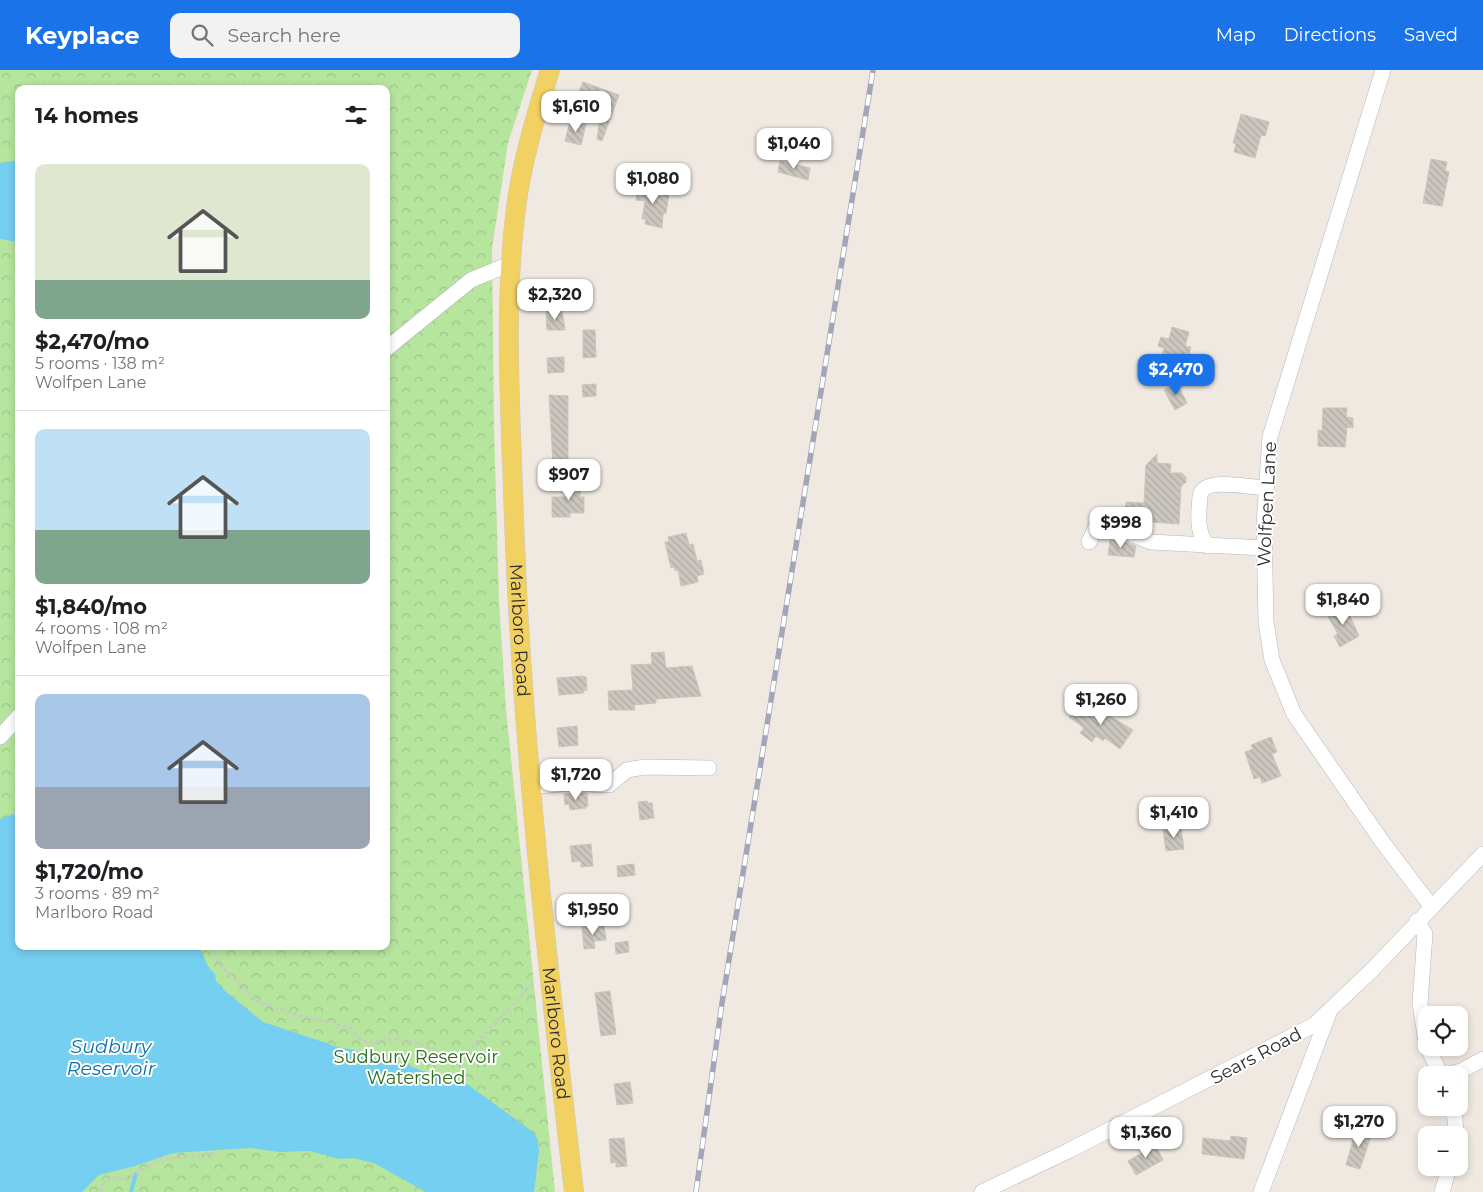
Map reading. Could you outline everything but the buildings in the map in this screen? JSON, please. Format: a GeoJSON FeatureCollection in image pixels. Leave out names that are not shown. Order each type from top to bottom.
{"type":"FeatureCollection","features":[{"type":"Feature","properties":{"kind":"main road","name":"Marlboro Road"},"geometry":{"type":"LineString","coordinates":[[550,70],[521,179],[516,207],[512,263],[510,434],[517,605],[530,787],[574,1192]]}},
{"type":"Feature","properties":{"kind":"street","name":"Wolfpen Lane"},"geometry":{"type":"LineString","coordinates":[[1384,70],[1304,323],[1270,438],[1265,488],[1263,548],[1268,641],[1272,660],[1285,697],[1305,731],[1381,840],[1431,906]]}},
{"type":"Feature","properties":{"kind":"street"},"geometry":{"type":"LineString","coordinates":[[390,346],[471,280],[512,263]]}},
{"type":"Feature","properties":{"kind":"street"},"geometry":{"type":"LineString","coordinates":[[1207,546],[1199,533],[1198,524],[1201,493],[1205,487],[1211,484],[1265,488]]}},
{"type":"Feature","properties":{"kind":"street"},"geometry":{"type":"LineString","coordinates":[[1089,542],[1097,525],[1124,531],[1151,542],[1263,548]]}},
{"type":"Feature","properties":{"kind":"street"},"geometry":{"type":"LineString","coordinates":[[0,737],[15,720]]}},
{"type":"Feature","properties":{"kind":"street"},"geometry":{"type":"LineString","coordinates":[[530,787],[570,783],[609,785],[627,770],[645,767],[709,768]]}},
{"type":"Feature","properties":{"kind":"street","name":"Sears Road"},"geometry":{"type":"LineString","coordinates":[[982,1192],[1255,1057],[1314,1025],[1330,1012],[1483,854]]}},
{"type":"Feature","properties":{"kind":"street"},"geometry":{"type":"LineString","coordinates":[[1417,921],[1425,934],[1420,1006]]}},
{"type":"Feature","properties":{"kind":"street"},"geometry":{"type":"LineString","coordinates":[[1262,1192],[1330,1012]]}},
{"type":"Feature","properties":{"kind":"street"},"geometry":{"type":"LineString","coordinates":[[1468,1067],[1483,1059]]}},
{"type":"Feature","properties":{"kind":"street"},"geometry":{"type":"LineString","coordinates":[[1442,1192],[1447,1176]]}},
{"type":"Feature","properties":{"kind":"path"},"geometry":{"type":"LineString","coordinates":[[213,950],[218,964],[257,1001],[287,1012],[351,1028],[361,1040],[371,1044],[385,1038],[404,1039],[460,1059],[537,978],[550,973]]}},
{"type":"Feature","properties":{"kind":"path"},"geometry":{"type":"LineString","coordinates":[[100,1192],[104,1184],[111,1177],[126,1180],[160,1160],[217,1153]]}},
{"type":"Feature","properties":{"kind":"green space","name":"Sudbury Reservoir Watershed"},"geometry":{"type":"Polygon","coordinates":[[[0,70],[532,70],[508,143],[492,249],[494,428],[499,602],[506,709],[555,1192],[0,1192],[0,70]]]}},
{"type":"Feature","properties":{"kind":"water"},"geometry":{"type":"Polygon","coordinates":[[[15,161],[15,241],[0,239],[0,163],[15,161]]]}},
{"type":"Feature","properties":{"kind":"water","name":"Sudbury Reservoir"},"geometry":{"type":"Polygon","coordinates":[[[15,813],[15,950],[200,950],[209,968],[215,974],[216,981],[226,992],[263,1022],[383,1061],[397,1062],[441,1077],[463,1081],[533,1132],[538,1140],[539,1151],[534,1192],[426,1192],[374,1163],[353,1158],[340,1159],[309,1151],[279,1152],[250,1148],[173,1153],[135,1166],[99,1175],[82,1192],[0,1192],[0,819],[15,813]]]}},
{"type":"Feature","properties":{"kind":"waterway"},"geometry":{"type":"LineString","coordinates":[[131,1192],[136,1174]]}},
{"type":"Feature","properties":{"kind":"railway"},"geometry":{"type":"LineString","coordinates":[[696,1192],[722,1003],[873,70]]}}]}
